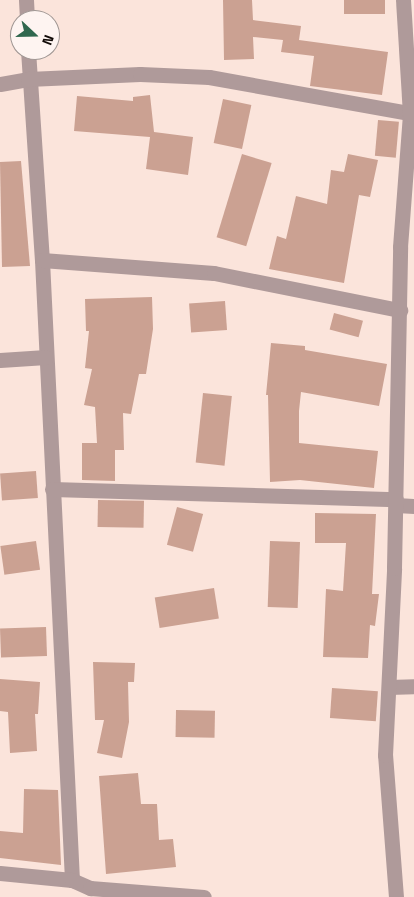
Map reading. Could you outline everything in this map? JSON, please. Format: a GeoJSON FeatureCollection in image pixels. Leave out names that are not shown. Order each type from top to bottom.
{"type":"FeatureCollection","features":[{"type":"Feature","properties":{"kind":"street"},"geometry":{"type":"LineString","coordinates":[[396,897],[385,755],[396,502],[400,310],[407,248],[412,114],[403,0]]}},
{"type":"Feature","properties":{"kind":"street"},"geometry":{"type":"LineString","coordinates":[[28,60],[42,260],[72,880]]}},
{"type":"Feature","properties":{"kind":"street"},"geometry":{"type":"LineString","coordinates":[[0,84],[28,79],[140,74],[210,77],[412,114]]}},
{"type":"Feature","properties":{"kind":"street"},"geometry":{"type":"LineString","coordinates":[[42,260],[214,273],[400,310]]}},
{"type":"Feature","properties":{"kind":"street"},"geometry":{"type":"LineString","coordinates":[[0,360],[46,356]]}},
{"type":"Feature","properties":{"kind":"street"},"geometry":{"type":"LineString","coordinates":[[52,489],[396,502],[414,506]]}},
{"type":"Feature","properties":{"kind":"street"},"geometry":{"type":"LineString","coordinates":[[388,687],[414,686]]}},
{"type":"Feature","properties":{"kind":"street"},"geometry":{"type":"LineString","coordinates":[[0,873],[72,880],[90,892],[204,897]]}},
{"type":"Feature","properties":{"kind":"building"},"geometry":{"type":"Polygon","coordinates":[[[223,0],[252,0],[253,20],[301,26],[299,40],[388,52],[382,95],[310,86],[314,56],[281,52],[283,40],[253,37],[254,59],[224,60],[223,0]]]}},
{"type":"Feature","properties":{"kind":"building"},"geometry":{"type":"Polygon","coordinates":[[[344,0],[385,0],[385,14],[344,14],[344,0]]]}},
{"type":"Feature","properties":{"kind":"building"},"geometry":{"type":"Polygon","coordinates":[[[150,95],[154,132],[193,137],[188,175],[146,169],[150,137],[74,131],[77,96],[133,101],[133,97],[150,95]]]}},
{"type":"Feature","properties":{"kind":"building"},"geometry":{"type":"Polygon","coordinates":[[[223,99],[251,105],[242,149],[214,143],[223,99]]]}},
{"type":"Feature","properties":{"kind":"building"},"geometry":{"type":"Polygon","coordinates":[[[378,120],[399,122],[396,158],[375,156],[378,120]]]}},
{"type":"Feature","properties":{"kind":"building"},"geometry":{"type":"Polygon","coordinates":[[[242,154],[272,163],[246,246],[217,237],[242,154]]]}},
{"type":"Feature","properties":{"kind":"building"},"geometry":{"type":"Polygon","coordinates":[[[348,154],[378,160],[370,197],[359,195],[344,283],[269,269],[277,236],[286,239],[296,196],[327,204],[331,170],[344,172],[348,154]]]}},
{"type":"Feature","properties":{"kind":"building"},"geometry":{"type":"Polygon","coordinates":[[[21,161],[30,266],[2,267],[0,162],[21,161]]]}},
{"type":"Feature","properties":{"kind":"building"},"geometry":{"type":"Polygon","coordinates":[[[152,297],[153,329],[146,374],[139,374],[131,414],[123,413],[124,450],[115,450],[115,481],[82,480],[82,443],[97,443],[95,407],[84,405],[92,369],[85,368],[89,331],[86,331],[85,299],[152,297]]]}},
{"type":"Feature","properties":{"kind":"building"},"geometry":{"type":"Polygon","coordinates":[[[225,301],[227,330],[191,332],[189,304],[225,301]]]}},
{"type":"Feature","properties":{"kind":"building"},"geometry":{"type":"Polygon","coordinates":[[[334,313],[363,321],[359,337],[330,329],[334,313]]]}},
{"type":"Feature","properties":{"kind":"building"},"geometry":{"type":"Polygon","coordinates":[[[271,343],[305,346],[305,350],[387,364],[379,406],[301,392],[299,411],[299,443],[378,451],[374,488],[300,480],[270,482],[268,395],[266,395],[271,343]]]}},
{"type":"Feature","properties":{"kind":"building"},"geometry":{"type":"Polygon","coordinates":[[[203,393],[232,396],[225,466],[196,463],[203,393]]]}},
{"type":"Feature","properties":{"kind":"building"},"geometry":{"type":"Polygon","coordinates":[[[36,471],[38,498],[2,500],[0,474],[36,471]]]}},
{"type":"Feature","properties":{"kind":"building"},"geometry":{"type":"Polygon","coordinates":[[[98,500],[144,501],[144,528],[98,527],[98,500]]]}},
{"type":"Feature","properties":{"kind":"building"},"geometry":{"type":"Polygon","coordinates":[[[177,507],[203,514],[193,552],[167,545],[177,507]]]}},
{"type":"Feature","properties":{"kind":"building"},"geometry":{"type":"Polygon","coordinates":[[[315,513],[376,514],[372,594],[379,594],[375,626],[370,625],[368,658],[323,657],[326,589],[343,591],[346,543],[315,543],[315,513]]]}},
{"type":"Feature","properties":{"kind":"building"},"geometry":{"type":"Polygon","coordinates":[[[36,541],[40,570],[4,575],[0,546],[36,541]]]}},
{"type":"Feature","properties":{"kind":"building"},"geometry":{"type":"Polygon","coordinates":[[[270,541],[300,542],[298,608],[268,607],[270,541]]]}},
{"type":"Feature","properties":{"kind":"building"},"geometry":{"type":"Polygon","coordinates":[[[214,588],[219,619],[160,628],[155,597],[214,588]]]}},
{"type":"Feature","properties":{"kind":"building"},"geometry":{"type":"Polygon","coordinates":[[[46,627],[47,656],[1,658],[0,629],[46,627]]]}},
{"type":"Feature","properties":{"kind":"building"},"geometry":{"type":"Polygon","coordinates":[[[93,662],[135,663],[134,682],[128,682],[129,722],[122,758],[97,753],[104,720],[95,720],[93,662]]]}},
{"type":"Feature","properties":{"kind":"building"},"geometry":{"type":"Polygon","coordinates":[[[0,679],[40,682],[38,714],[35,714],[37,751],[10,753],[8,712],[0,711],[0,679]]]}},
{"type":"Feature","properties":{"kind":"building"},"geometry":{"type":"Polygon","coordinates":[[[332,688],[378,691],[376,721],[330,718],[332,688]]]}},
{"type":"Feature","properties":{"kind":"building"},"geometry":{"type":"Polygon","coordinates":[[[176,710],[215,711],[215,738],[176,737],[176,710]]]}},
{"type":"Feature","properties":{"kind":"building"},"geometry":{"type":"Polygon","coordinates":[[[138,773],[141,804],[157,804],[159,840],[173,839],[176,867],[106,874],[99,776],[138,773]]]}},
{"type":"Feature","properties":{"kind":"building"},"geometry":{"type":"Polygon","coordinates":[[[24,789],[58,790],[61,865],[0,858],[0,831],[23,833],[24,789]]]}}]}
